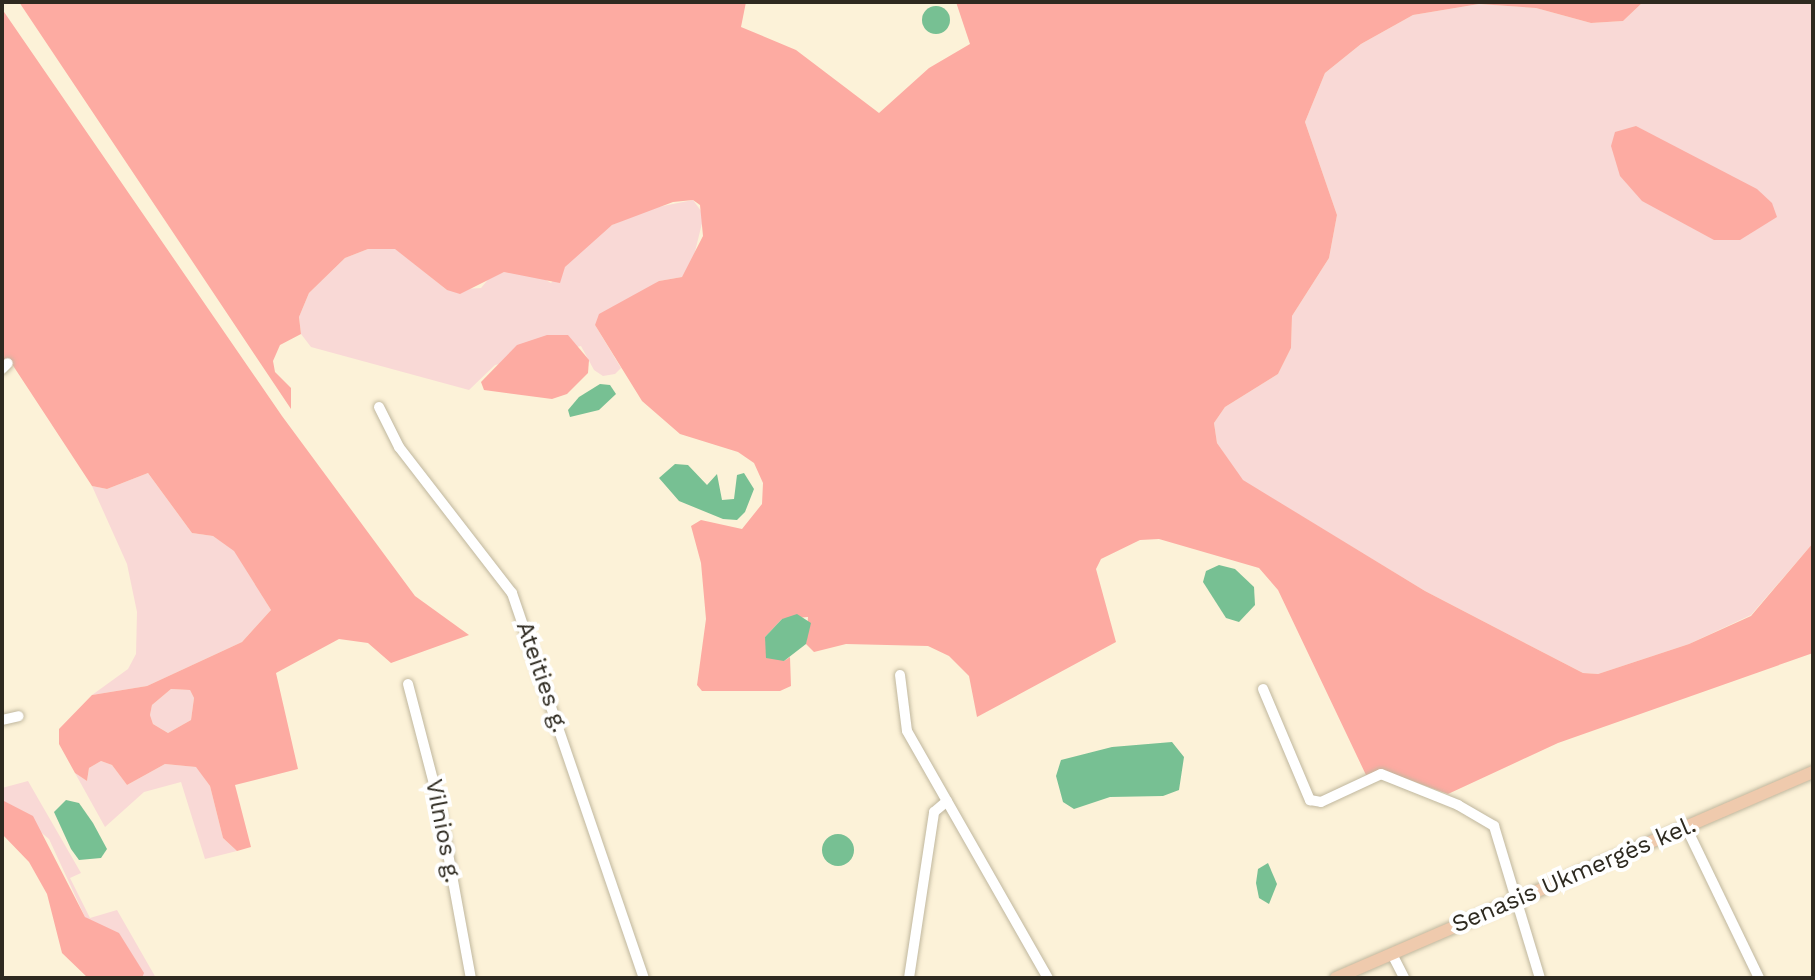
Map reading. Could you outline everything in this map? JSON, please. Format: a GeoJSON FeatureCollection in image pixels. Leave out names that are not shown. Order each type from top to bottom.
{"type":"FeatureCollection","features":[{"type":"Feature","properties":{"kind":"main road","name":"Senasis Ukmergės kel."},"geometry":{"type":"LineString","coordinates":[[1336,978],[1813,772]]}},
{"type":"Feature","properties":{"kind":"street","name":"Ateities g."},"geometry":{"type":"LineString","coordinates":[[379,407],[399,447],[512,593],[644,978]]}},
{"type":"Feature","properties":{"kind":"street"},"geometry":{"type":"LineString","coordinates":[[900,675],[907,731],[1048,978]]}},
{"type":"Feature","properties":{"kind":"street","name":"Vilnios g."},"geometry":{"type":"LineString","coordinates":[[408,684],[438,799],[471,978]]}},
{"type":"Feature","properties":{"kind":"street"},"geometry":{"type":"LineString","coordinates":[[1263,689],[1310,800],[1321,802],[1381,774],[1458,805],[1497,830],[1540,978]]}},
{"type":"Feature","properties":{"kind":"street"},"geometry":{"type":"LineString","coordinates":[[2,720],[19,716]]}},
{"type":"Feature","properties":{"kind":"street"},"geometry":{"type":"LineString","coordinates":[[909,978],[934,812],[947,801]]}},
{"type":"Feature","properties":{"kind":"street"},"geometry":{"type":"LineString","coordinates":[[1686,827],[1759,978]]}},
{"type":"Feature","properties":{"kind":"street"},"geometry":{"type":"LineString","coordinates":[[1392,954],[1404,978]]}},
{"type":"Feature","properties":{"kind":"shaded area"},"geometry":{"type":"Polygon","coordinates":[[[19,2],[746,2],[741,27],[796,50],[879,113],[929,68],[970,44],[956,2],[1643,2],[1623,21],[1591,23],[1536,8],[1479,4],[1413,15],[1361,44],[1325,73],[1305,122],[1337,215],[1329,258],[1292,316],[1291,348],[1278,374],[1225,407],[1214,423],[1217,443],[1243,480],[1425,591],[1583,673],[1598,674],[1689,644],[1751,616],[1813,543],[1813,653],[1558,743],[1448,794],[1382,770],[1366,775],[1278,590],[1259,568],[1159,539],[1140,540],[1101,559],[1096,569],[1116,642],[977,717],[969,676],[949,656],[928,646],[846,644],[814,652],[806,644],[808,617],[782,619],[765,637],[784,661],[790,657],[791,686],[780,691],[702,691],[697,685],[706,619],[701,563],[691,526],[701,520],[742,529],[762,504],[763,483],[754,463],[738,452],[680,434],[642,401],[595,325],[599,314],[659,281],[682,277],[703,236],[700,205],[693,200],[673,202],[612,225],[565,267],[560,283],[504,272],[460,294],[447,290],[395,249],[368,249],[345,258],[309,293],[299,317],[301,334],[280,345],[273,361],[275,372],[291,388],[291,409],[19,2]]]}},
{"type":"Feature","properties":{"kind":"shaded area"},"geometry":{"type":"Polygon","coordinates":[[[1643,2],[1813,2],[1813,543],[1751,615],[1689,644],[1598,674],[1583,673],[1425,591],[1242,480],[1217,443],[1214,423],[1225,407],[1278,374],[1291,348],[1292,316],[1329,258],[1337,215],[1305,122],[1325,73],[1361,44],[1413,15],[1479,4],[1536,8],[1591,23],[1623,21],[1643,2]]]}},
{"type":"Feature","properties":{"kind":"shaded area"},"geometry":{"type":"Polygon","coordinates":[[[936,6],[946,10],[950,20],[946,30],[936,34],[926,30],[922,20],[926,10],[936,6]]]}},
{"type":"Feature","properties":{"kind":"shaded area"},"geometry":{"type":"Polygon","coordinates":[[[2,9],[282,416],[415,596],[469,635],[391,663],[368,643],[339,639],[276,673],[298,769],[235,785],[251,847],[237,851],[223,838],[210,786],[196,767],[165,764],[127,785],[112,765],[101,761],[89,768],[87,781],[75,773],[59,744],[59,729],[92,695],[147,686],[242,642],[271,610],[234,551],[213,536],[192,533],[148,473],[107,489],[92,486],[12,364],[2,361],[2,9]],[[171,689],[152,705],[150,715],[153,724],[168,733],[191,720],[194,698],[190,690],[171,689]]]}},
{"type":"Feature","properties":{"kind":"shaded area"},"geometry":{"type":"Polygon","coordinates":[[[1636,126],[1757,189],[1772,203],[1777,217],[1740,240],[1714,240],[1642,201],[1620,176],[1611,146],[1615,132],[1636,126]]]}},
{"type":"Feature","properties":{"kind":"shaded area"},"geometry":{"type":"Polygon","coordinates":[[[693,200],[704,215],[692,264],[682,277],[659,281],[595,325],[621,368],[615,374],[603,376],[594,370],[581,346],[495,365],[469,390],[311,347],[301,334],[299,317],[309,293],[345,258],[368,249],[396,249],[447,290],[481,288],[491,276],[504,272],[539,276],[551,283],[584,245],[612,225],[648,209],[693,200]]]}},
{"type":"Feature","properties":{"kind":"shaded area"},"geometry":{"type":"Polygon","coordinates":[[[547,335],[568,335],[589,360],[588,373],[567,394],[552,399],[484,390],[481,382],[517,345],[547,335]]]}},
{"type":"Feature","properties":{"kind":"shaded area"},"geometry":{"type":"Polygon","coordinates":[[[600,384],[610,385],[616,394],[599,410],[570,417],[568,410],[579,397],[600,384]]]}},
{"type":"Feature","properties":{"kind":"shaded area"},"geometry":{"type":"Polygon","coordinates":[[[675,464],[688,465],[707,485],[717,474],[722,500],[734,499],[737,475],[744,473],[754,489],[745,512],[737,520],[723,519],[679,501],[659,478],[675,464]]]}},
{"type":"Feature","properties":{"kind":"shaded area"},"geometry":{"type":"Polygon","coordinates":[[[148,473],[192,533],[213,536],[234,550],[271,610],[242,642],[147,686],[92,695],[128,669],[136,654],[137,612],[127,564],[92,486],[107,489],[148,473]]]}},
{"type":"Feature","properties":{"kind":"shaded area"},"geometry":{"type":"Polygon","coordinates":[[[1219,565],[1235,569],[1254,587],[1255,605],[1239,622],[1226,618],[1203,582],[1206,571],[1219,565]]]}},
{"type":"Feature","properties":{"kind":"shaded area"},"geometry":{"type":"Polygon","coordinates":[[[797,614],[811,623],[806,644],[784,661],[766,658],[765,637],[782,619],[797,614]]]}},
{"type":"Feature","properties":{"kind":"shaded area"},"geometry":{"type":"Polygon","coordinates":[[[171,689],[190,690],[194,698],[191,720],[168,733],[153,724],[150,715],[152,705],[171,689]]]}},
{"type":"Feature","properties":{"kind":"shaded area"},"geometry":{"type":"Polygon","coordinates":[[[1172,742],[1184,757],[1179,790],[1163,796],[1110,797],[1074,809],[1063,802],[1056,776],[1061,760],[1112,747],[1172,742]]]}},
{"type":"Feature","properties":{"kind":"shaded area"},"geometry":{"type":"Polygon","coordinates":[[[101,761],[112,765],[127,785],[165,764],[197,767],[210,786],[223,838],[237,851],[205,859],[181,782],[144,792],[105,827],[75,773],[87,781],[89,768],[101,761]]]}},
{"type":"Feature","properties":{"kind":"shaded area"},"geometry":{"type":"Polygon","coordinates":[[[28,781],[81,873],[70,878],[90,918],[117,910],[156,978],[142,978],[136,961],[85,917],[49,839],[2,800],[2,788],[28,781]]]}},
{"type":"Feature","properties":{"kind":"shaded area"},"geometry":{"type":"Polygon","coordinates":[[[2,800],[33,816],[85,917],[119,933],[144,973],[142,978],[88,978],[62,953],[47,894],[29,862],[2,834],[2,800]]]}},
{"type":"Feature","properties":{"kind":"shaded area"},"geometry":{"type":"Polygon","coordinates":[[[66,800],[79,803],[93,823],[107,849],[101,858],[79,860],[71,849],[54,812],[66,800]]]}},
{"type":"Feature","properties":{"kind":"shaded area"},"geometry":{"type":"Polygon","coordinates":[[[838,834],[849,839],[854,850],[849,861],[838,866],[827,861],[822,850],[827,839],[838,834]]]}},
{"type":"Feature","properties":{"kind":"shaded area"},"geometry":{"type":"Polygon","coordinates":[[[1268,863],[1277,884],[1269,904],[1259,898],[1256,883],[1258,869],[1268,863]]]}}]}
